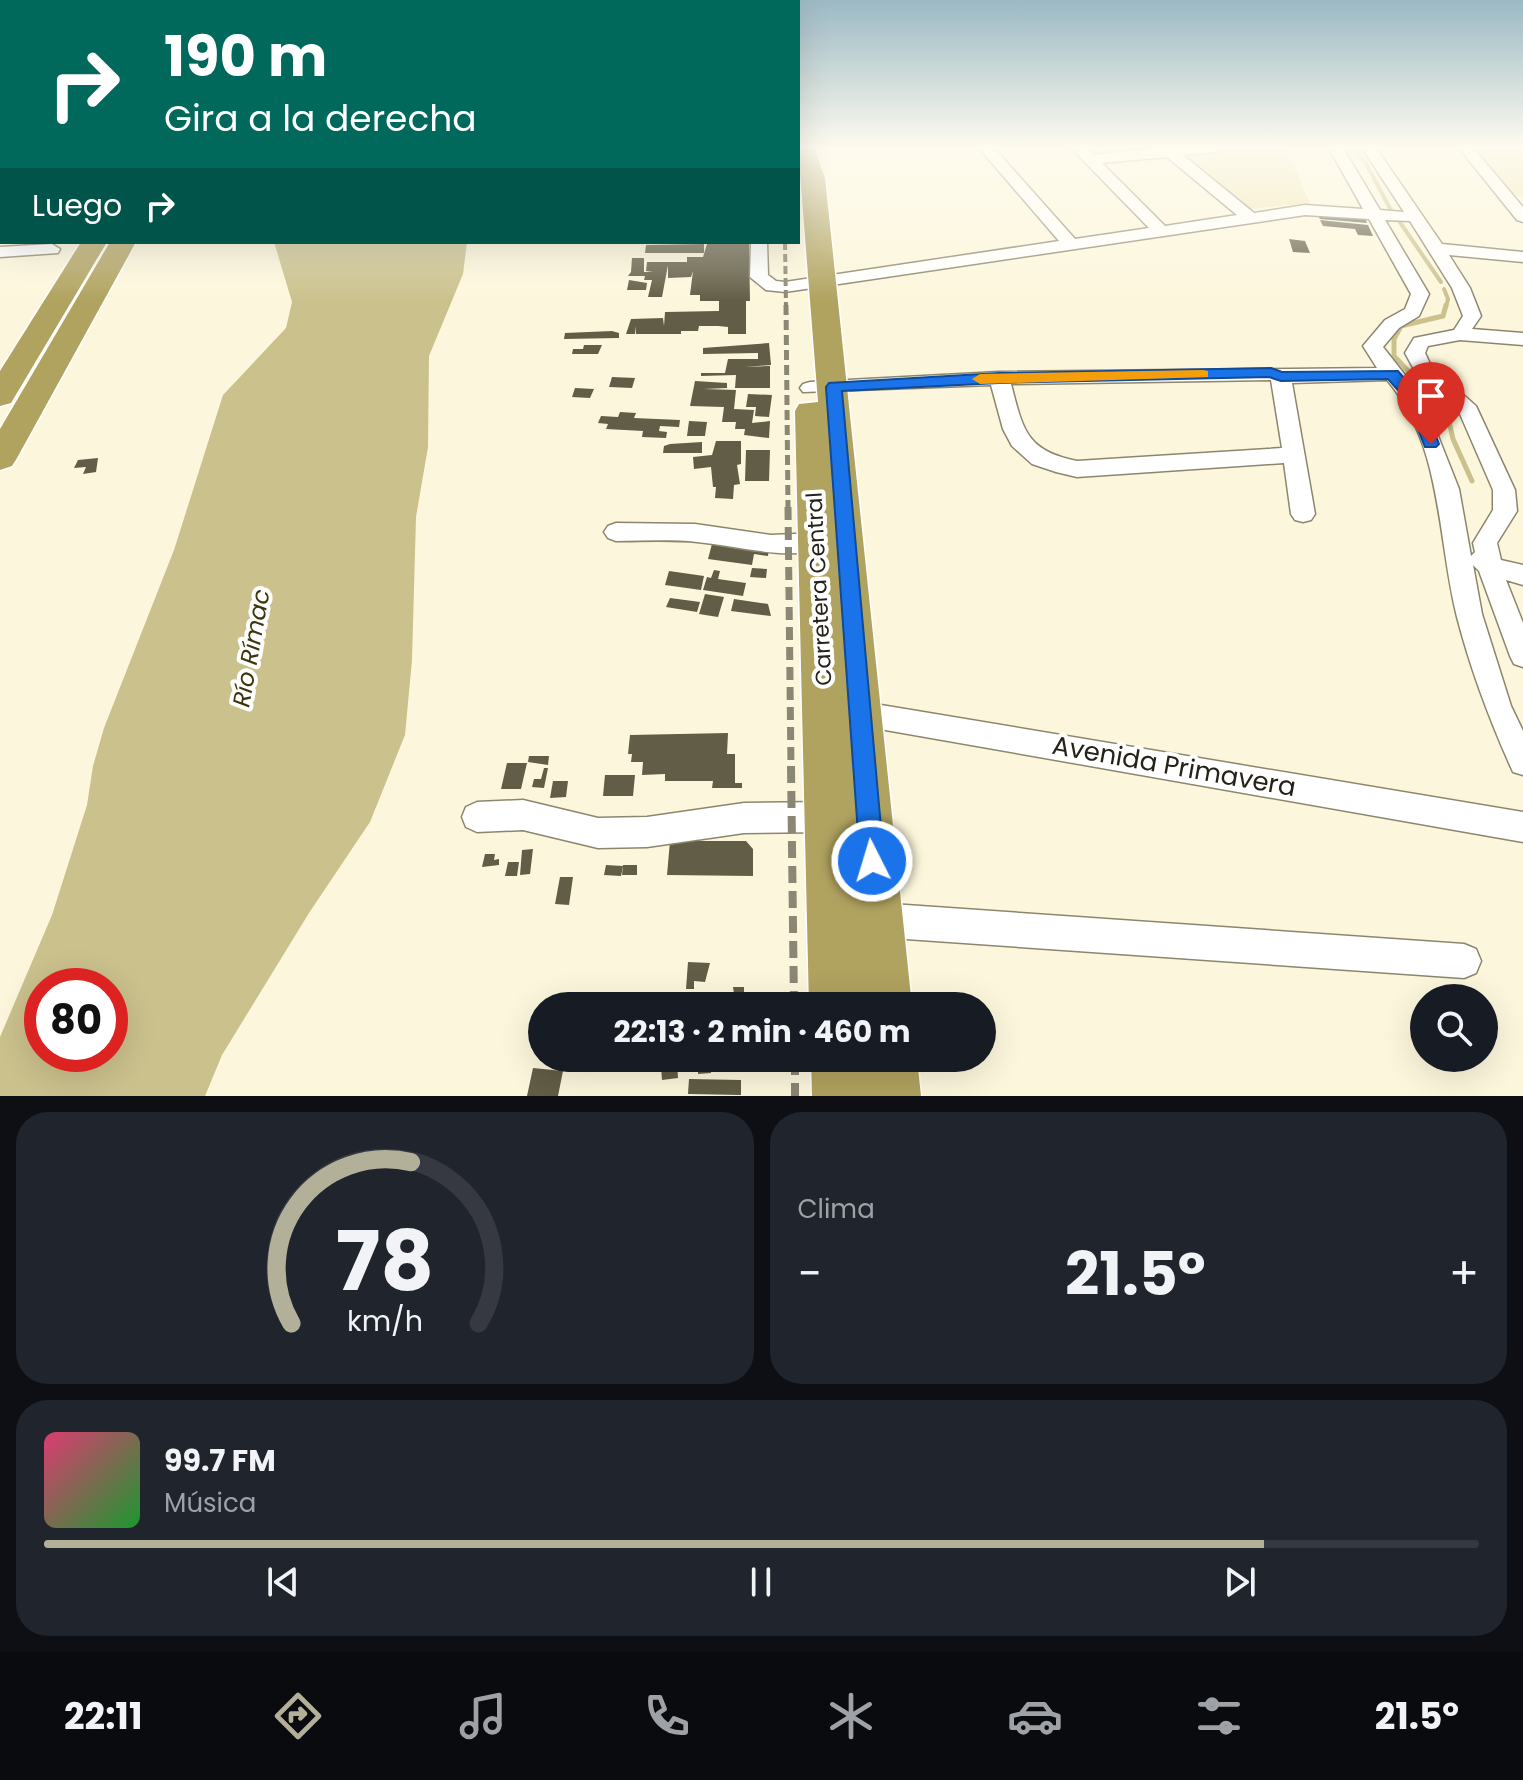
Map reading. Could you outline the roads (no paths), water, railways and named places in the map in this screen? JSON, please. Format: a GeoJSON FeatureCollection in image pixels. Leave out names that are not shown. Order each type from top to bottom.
{"type":"FeatureCollection","features":[{"type":"Feature","properties":{"kind":"highway","name":"Carretera Central"},"geometry":{"type":"LineString","coordinates":[[802,199],[814,282]]}},
{"type":"Feature","properties":{"kind":"highway","name":"Carretera Central"},"geometry":{"type":"LineString","coordinates":[[813,199],[814,282],[842,711],[829,817],[836,992]]}},
{"type":"Feature","properties":{"kind":"highway"},"geometry":{"type":"LineString","coordinates":[[0,396],[93,244]]}},
{"type":"Feature","properties":{"kind":"highway"},"geometry":{"type":"LineString","coordinates":[[0,458],[122,244]]}},
{"type":"Feature","properties":{"kind":"highway","name":"Carretera Central"},"geometry":{"type":"LineString","coordinates":[[822,387],[818,542],[877,920],[883,992]]}},
{"type":"Feature","properties":{"kind":"highway"},"geometry":{"type":"LineString","coordinates":[[841,1072],[842,1096]]}},
{"type":"Feature","properties":{"kind":"highway"},"geometry":{"type":"LineString","coordinates":[[889,1072],[891,1096]]}},
{"type":"Feature","properties":{"kind":"street"},"geometry":{"type":"LineString","coordinates":[[1031,199],[1070,244]]}},
{"type":"Feature","properties":{"kind":"street"},"geometry":{"type":"LineString","coordinates":[[1130,199],[1160,230]]}},
{"type":"Feature","properties":{"kind":"street"},"geometry":{"type":"LineString","coordinates":[[1227,199],[1249,217]]}},
{"type":"Feature","properties":{"kind":"street"},"geometry":{"type":"LineString","coordinates":[[1366,199],[1420,294],[1413,312],[1392,324],[1373,346],[1413,398],[1448,489],[1469,614],[1497,706],[1523,762]]}},
{"type":"Feature","properties":{"kind":"street"},"geometry":{"type":"LineString","coordinates":[[1403,199],[1461,288],[1472,316],[1460,334]]}},
{"type":"Feature","properties":{"kind":"street"},"geometry":{"type":"LineString","coordinates":[[1508,199],[1523,217]]}},
{"type":"Feature","properties":{"kind":"street"},"geometry":{"type":"LineString","coordinates":[[759,244],[759,277],[772,286],[1305,210],[1415,217]]}},
{"type":"Feature","properties":{"kind":"street"},"geometry":{"type":"LineString","coordinates":[[0,252],[52,249]]}},
{"type":"Feature","properties":{"kind":"street"},"geometry":{"type":"LineString","coordinates":[[1437,249],[1523,257]]}},
{"type":"Feature","properties":{"kind":"street"},"geometry":{"type":"LineString","coordinates":[[1523,339],[1460,334],[1421,342],[1415,353],[1423,369],[1469,411],[1482,434],[1504,490],[1505,511],[1485,543],[1507,621],[1523,656]]}},
{"type":"Feature","properties":{"kind":"street"},"geometry":{"type":"LineString","coordinates":[[822,387],[999,378],[1392,374]]}},
{"type":"Feature","properties":{"kind":"street"},"geometry":{"type":"LineString","coordinates":[[1281,377],[1303,514]]}},
{"type":"Feature","properties":{"kind":"street"},"geometry":{"type":"LineString","coordinates":[[999,378],[1017,438],[1030,454],[1049,465],[1077,469],[1294,455]]}},
{"type":"Feature","properties":{"kind":"street"},"geometry":{"type":"LineString","coordinates":[[1452,526],[1490,567],[1523,575]]}},
{"type":"Feature","properties":{"kind":"street"},"geometry":{"type":"LineString","coordinates":[[616,532],[695,533],[771,544],[818,542]]}},
{"type":"Feature","properties":{"kind":"street","name":"Avenida Primavera"},"geometry":{"type":"LineString","coordinates":[[842,711],[1523,827]]}},
{"type":"Feature","properties":{"kind":"street"},"geometry":{"type":"LineString","coordinates":[[477,817],[523,815],[598,833],[647,832],[744,818],[829,817]]}},
{"type":"Feature","properties":{"kind":"street"},"geometry":{"type":"LineString","coordinates":[[877,920],[1464,961]]}},
{"type":"Feature","properties":{"kind":"water","name":"Río Rímac"},"geometry":{"type":"Polygon","coordinates":[[[275,244],[467,244],[463,274],[429,356],[428,447],[416,517],[412,660],[405,735],[370,822],[309,913],[222,1055],[205,1096],[0,1096],[0,1037],[24,981],[24,1072],[128,1072],[128,968],[29,968],[52,915],[87,805],[93,766],[104,728],[174,550],[223,395],[286,328],[292,302],[275,244]]]}},
{"type":"Feature","properties":{"kind":"waterway"},"geometry":{"type":"LineString","coordinates":[[1385,199],[1392,212]]}},
{"type":"Feature","properties":{"kind":"waterway"},"geometry":{"type":"LineString","coordinates":[[1397,218],[1441,282]]}},
{"type":"Feature","properties":{"kind":"waterway"},"geometry":{"type":"LineString","coordinates":[[1444,289],[1448,299],[1446,307]]}},
{"type":"Feature","properties":{"kind":"waterway"},"geometry":{"type":"LineString","coordinates":[[1446,305],[1443,316],[1401,326],[1394,339],[1394,356],[1447,412],[1453,439],[1472,481]]}},
{"type":"Feature","properties":{"kind":"railway"},"geometry":{"type":"LineString","coordinates":[[785,244],[786,307]]}},
{"type":"Feature","properties":{"kind":"railway"},"geometry":{"type":"LineString","coordinates":[[786,305],[788,509]]}},
{"type":"Feature","properties":{"kind":"railway"},"geometry":{"type":"LineString","coordinates":[[788,507],[791,768]]}},
{"type":"Feature","properties":{"kind":"railway"},"geometry":{"type":"LineString","coordinates":[[791,766],[794,992]]}},
{"type":"Feature","properties":{"kind":"railway"},"geometry":{"type":"LineString","coordinates":[[795,1072],[795,1096]]}}]}
